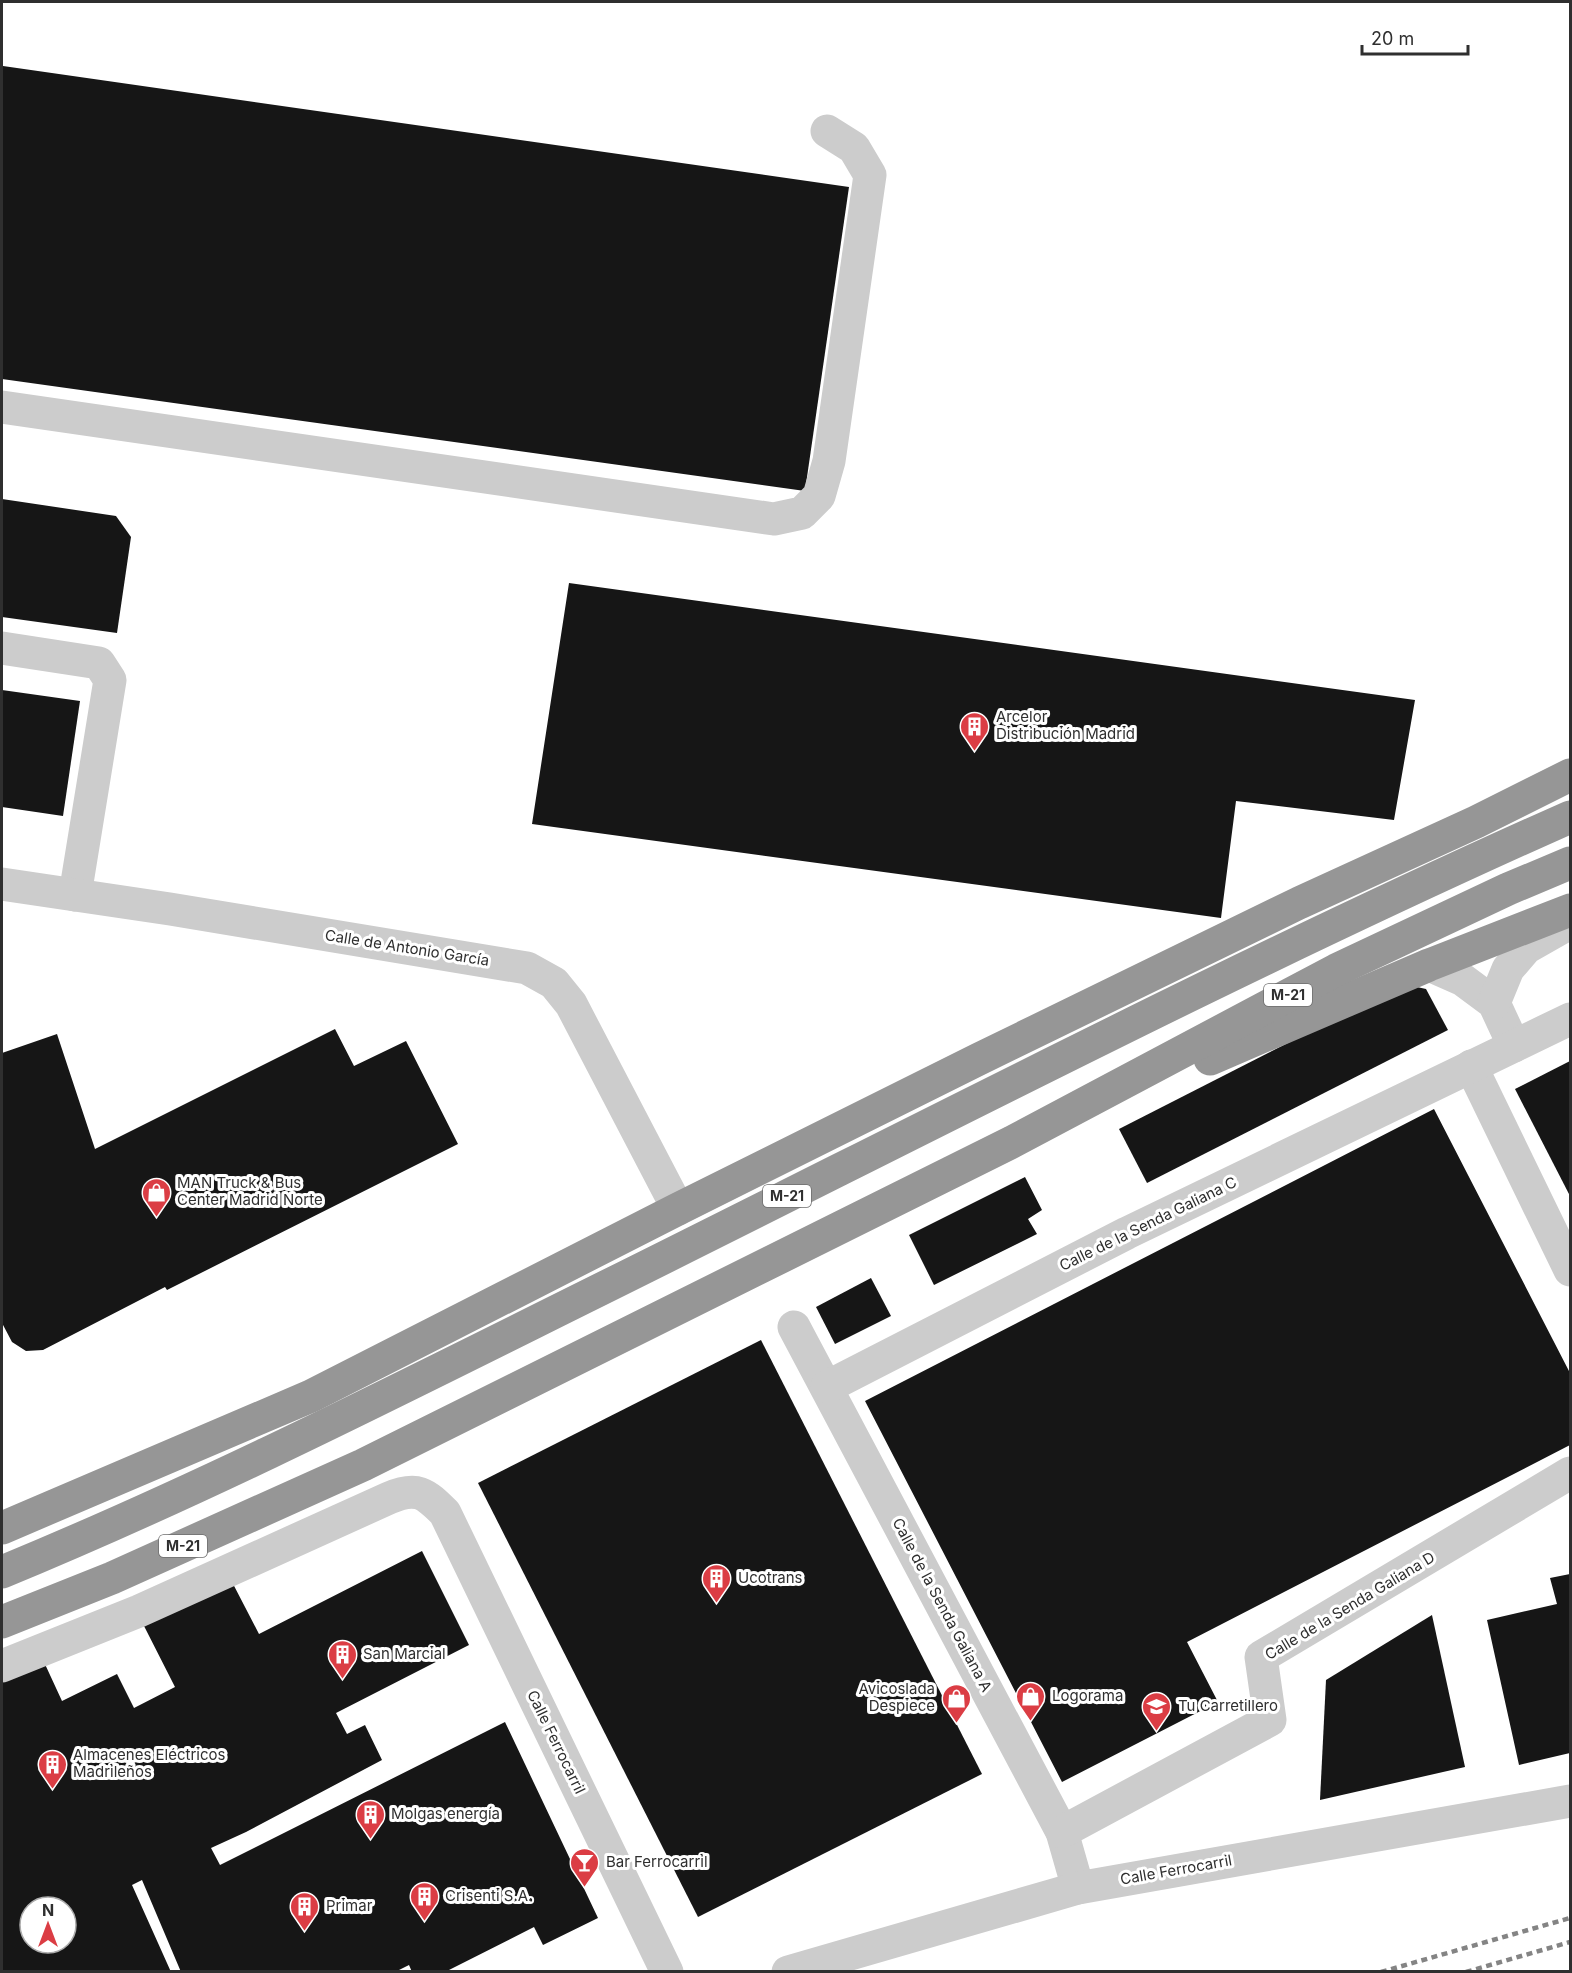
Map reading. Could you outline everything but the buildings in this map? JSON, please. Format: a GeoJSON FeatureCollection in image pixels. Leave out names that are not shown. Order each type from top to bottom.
{"type":"FeatureCollection","features":[{"type":"Feature","properties":{"kind":"highway"},"geometry":{"type":"LineString","coordinates":[[2,1528],[311,1396],[678,1209],[1299,903],[1476,822],[1570,775]]}},
{"type":"Feature","properties":{"kind":"highway","name":"M-21"},"geometry":{"type":"LineString","coordinates":[[2,1572],[81,1539],[326,1427],[992,1092],[1312,935],[1570,817]]}},
{"type":"Feature","properties":{"kind":"highway","name":"M-21"},"geometry":{"type":"LineString","coordinates":[[2,1622],[112,1578],[363,1465],[1012,1142],[1336,970],[1570,863]]}},
{"type":"Feature","properties":{"kind":"highway"},"geometry":{"type":"LineString","coordinates":[[1012,1142],[1428,965],[1570,910]]}},
{"type":"Feature","properties":{"kind":"street"},"geometry":{"type":"LineString","coordinates":[[2,407],[774,519],[802,513],[819,496],[829,461],[870,175],[854,148],[827,130]]}},
{"type":"Feature","properties":{"kind":"street"},"geometry":{"type":"LineString","coordinates":[[2,648],[99,663],[110,680],[75,895]]}},
{"type":"Feature","properties":{"kind":"street","name":"Calle de Antonio García"},"geometry":{"type":"LineString","coordinates":[[2,884],[527,968],[554,983],[571,1004],[678,1209]]}},
{"type":"Feature","properties":{"kind":"street"},"geometry":{"type":"LineString","coordinates":[[1494,1003],[1508,969],[1526,948],[1570,923]]}},
{"type":"Feature","properties":{"kind":"street"},"geometry":{"type":"LineString","coordinates":[[1428,965],[1463,980],[1494,1003],[1514,1046]]}},
{"type":"Feature","properties":{"kind":"street","name":"Calle de la Senda Galiana C"},"geometry":{"type":"LineString","coordinates":[[827,1387],[1127,1233],[1570,1019]]}},
{"type":"Feature","properties":{"kind":"street"},"geometry":{"type":"LineString","coordinates":[[1471,1066],[1570,1269]]}},
{"type":"Feature","properties":{"kind":"street","name":"Calle de la Senda Galiana A"},"geometry":{"type":"LineString","coordinates":[[794,1327],[1062,1832],[1078,1888]]}},
{"type":"Feature","properties":{"kind":"street","name":"Calle de la Senda Galiana D"},"geometry":{"type":"LineString","coordinates":[[1062,1832],[1270,1720],[1261,1657],[1570,1473]]}},
{"type":"Feature","properties":{"kind":"street","name":"Calle Ferrocarril"},"geometry":{"type":"LineString","coordinates":[[2,1666],[140,1611],[403,1492],[416,1491],[430,1498],[445,1513],[667,1971]]}},
{"type":"Feature","properties":{"kind":"street","name":"Calle Ferrocarril"},"geometry":{"type":"LineString","coordinates":[[788,1971],[1078,1888],[1570,1802]]}},
{"type":"Feature","properties":{"kind":"railway"},"geometry":{"type":"LineString","coordinates":[[1381,1972],[1570,1918]]}},
{"type":"Feature","properties":{"kind":"railway"},"geometry":{"type":"LineString","coordinates":[[1466,1972],[1570,1942]]}},
{"type":"Feature","properties":{"kind":"place","name":"Arcelor Distribución Madrid"},"geometry":{"type":"Point","coordinates":[975,752]}},
{"type":"Feature","properties":{"kind":"place","name":"MAN Truck & Bus Center Madrid Norte"},"geometry":{"type":"Point","coordinates":[156,1218]}},
{"type":"Feature","properties":{"kind":"place","name":"Ucotrans"},"geometry":{"type":"Point","coordinates":[717,1604]}},
{"type":"Feature","properties":{"kind":"place","name":"San Marcial"},"geometry":{"type":"Point","coordinates":[342,1680]}},
{"type":"Feature","properties":{"kind":"place","name":"Logorama"},"geometry":{"type":"Point","coordinates":[1031,1722]}},
{"type":"Feature","properties":{"kind":"place","name":"Avicoslada Despiece"},"geometry":{"type":"Point","coordinates":[956,1724]}},
{"type":"Feature","properties":{"kind":"place","name":"Tu Carretillero"},"geometry":{"type":"Point","coordinates":[1157,1732]}},
{"type":"Feature","properties":{"kind":"place","name":"Almacenes Eléctricos Madrileños"},"geometry":{"type":"Point","coordinates":[52,1790]}},
{"type":"Feature","properties":{"kind":"place","name":"Molgas energía"},"geometry":{"type":"Point","coordinates":[370,1840]}},
{"type":"Feature","properties":{"kind":"place","name":"Bar Ferrocarril"},"geometry":{"type":"Point","coordinates":[585,1888]}},
{"type":"Feature","properties":{"kind":"place","name":"Crisenti S.A."},"geometry":{"type":"Point","coordinates":[424,1922]}},
{"type":"Feature","properties":{"kind":"place","name":"Primar"},"geometry":{"type":"Point","coordinates":[305,1932]}}]}
